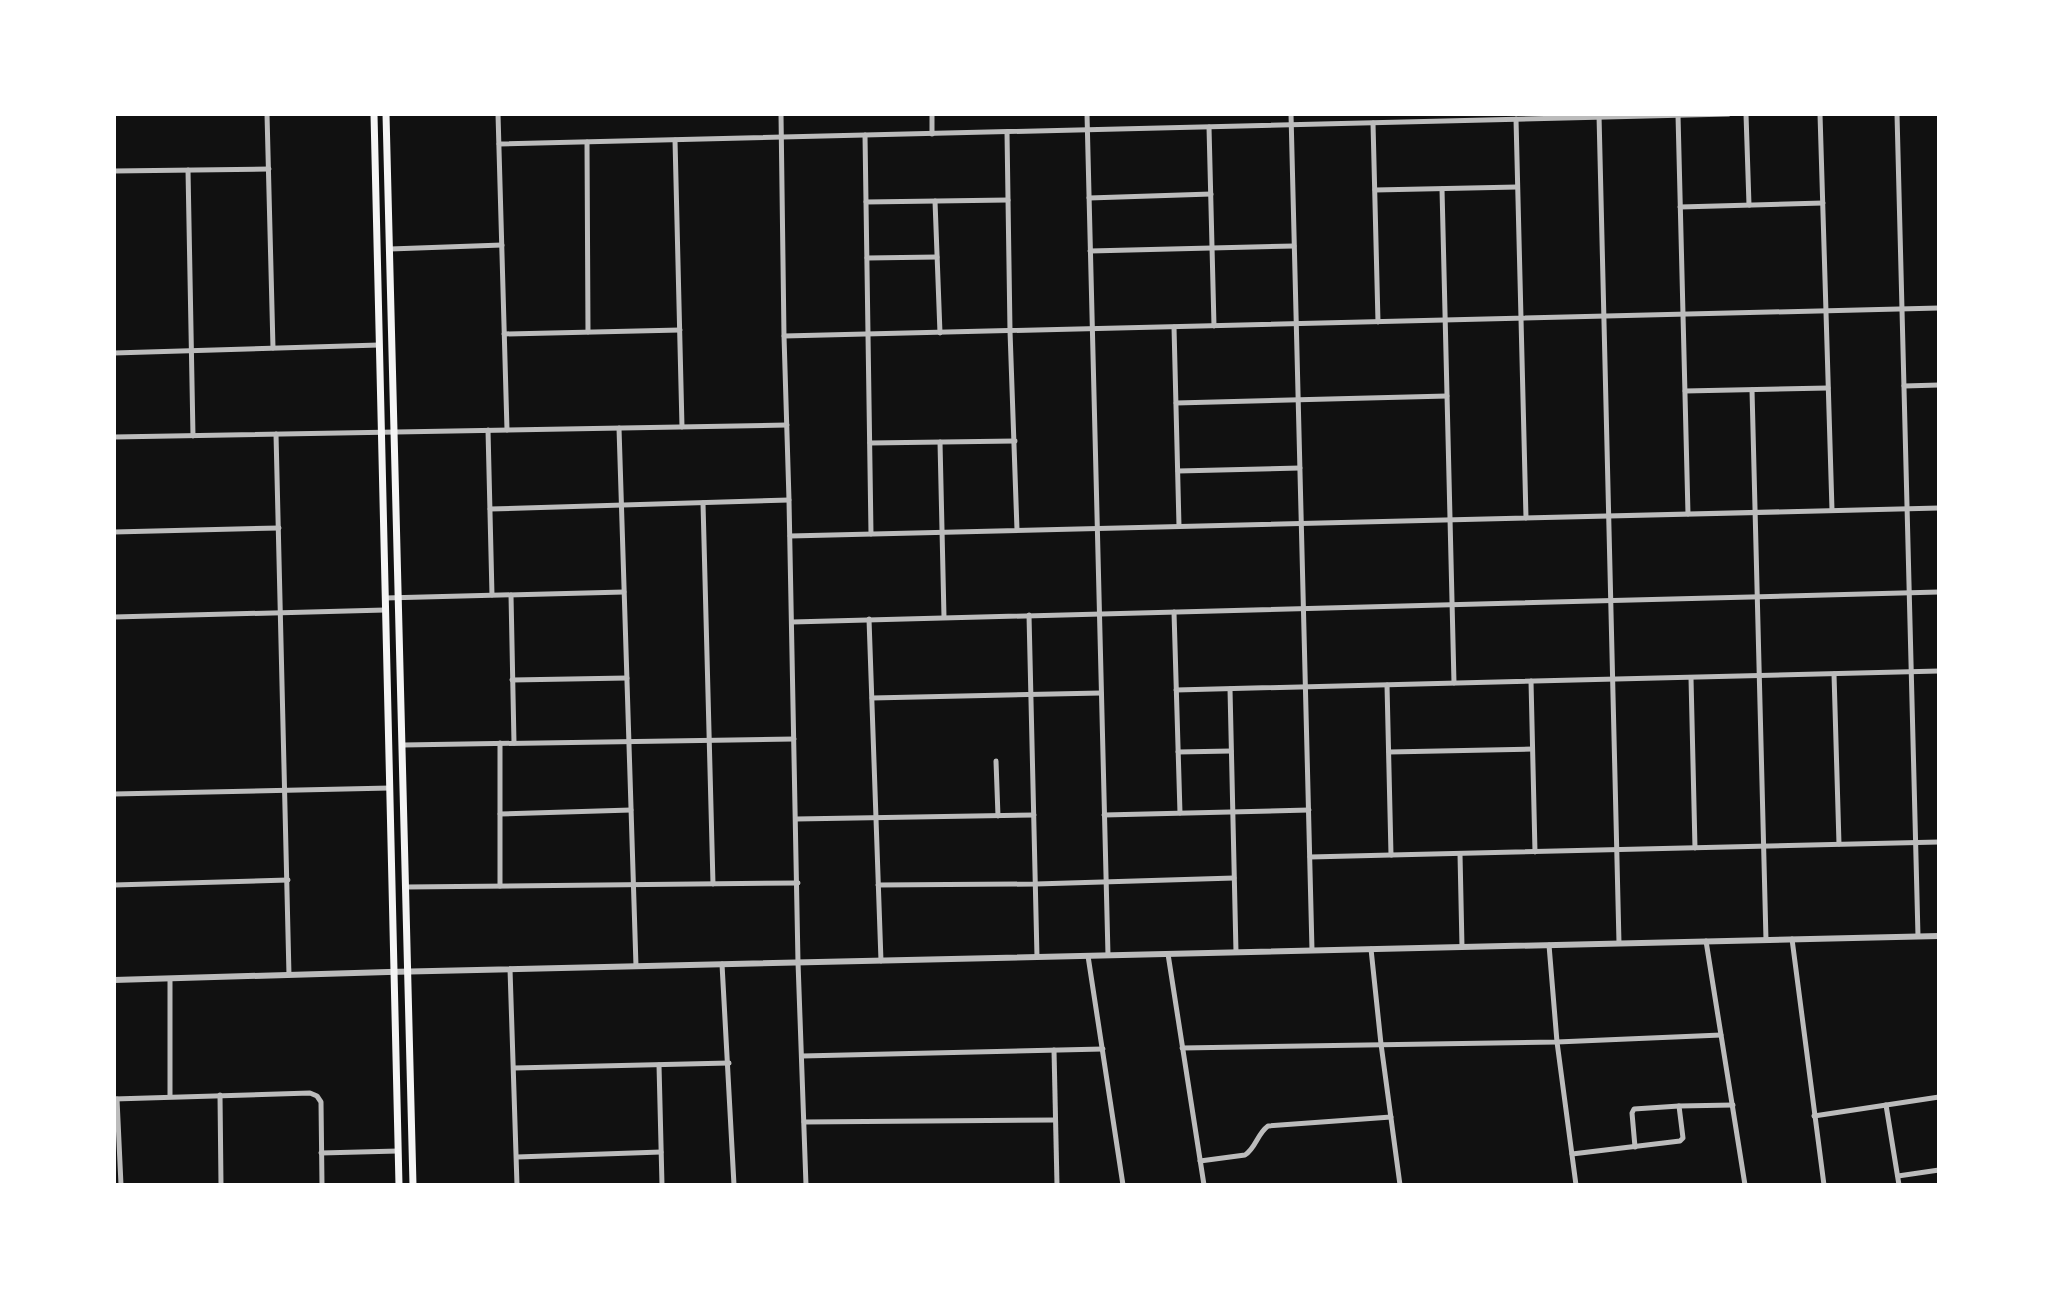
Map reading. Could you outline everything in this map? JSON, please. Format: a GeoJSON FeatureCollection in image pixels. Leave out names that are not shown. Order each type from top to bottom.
{"type":"FeatureCollection","features":[{"type":"Feature","properties":{"kind":"main road"},"geometry":{"type":"LineString","coordinates":[[374,114],[399,1185]]}},
{"type":"Feature","properties":{"kind":"main road"},"geometry":{"type":"LineString","coordinates":[[386,114],[413,1185]]}},
{"type":"Feature","properties":{"kind":"street"},"geometry":{"type":"LineString","coordinates":[[267,114],[273,348]]}},
{"type":"Feature","properties":{"kind":"street"},"geometry":{"type":"LineString","coordinates":[[498,114],[507,430]]}},
{"type":"Feature","properties":{"kind":"street"},"geometry":{"type":"LineString","coordinates":[[781,114],[798,962],[806,1185]]}},
{"type":"Feature","properties":{"kind":"street"},"geometry":{"type":"LineString","coordinates":[[932,114],[932,134]]}},
{"type":"Feature","properties":{"kind":"street"},"geometry":{"type":"LineString","coordinates":[[1087,114],[1108,955]]}},
{"type":"Feature","properties":{"kind":"street"},"geometry":{"type":"LineString","coordinates":[[1291,114],[1312,950]]}},
{"type":"Feature","properties":{"kind":"street"},"geometry":{"type":"LineString","coordinates":[[499,144],[1373,123],[1443,118],[1729,114]]}},
{"type":"Feature","properties":{"kind":"street"},"geometry":{"type":"LineString","coordinates":[[1746,114],[1749,205]]}},
{"type":"Feature","properties":{"kind":"street"},"geometry":{"type":"LineString","coordinates":[[1820,114],[1832,510]]}},
{"type":"Feature","properties":{"kind":"street"},"geometry":{"type":"LineString","coordinates":[[1897,114],[1918,936]]}},
{"type":"Feature","properties":{"kind":"street"},"geometry":{"type":"LineString","coordinates":[[1678,115],[1688,514]]}},
{"type":"Feature","properties":{"kind":"street"},"geometry":{"type":"LineString","coordinates":[[1599,116],[1619,943]]}},
{"type":"Feature","properties":{"kind":"street"},"geometry":{"type":"LineString","coordinates":[[1516,119],[1526,518]]}},
{"type":"Feature","properties":{"kind":"street"},"geometry":{"type":"LineString","coordinates":[[1373,123],[1378,322]]}},
{"type":"Feature","properties":{"kind":"street"},"geometry":{"type":"LineString","coordinates":[[1209,127],[1214,326]]}},
{"type":"Feature","properties":{"kind":"street"},"geometry":{"type":"LineString","coordinates":[[1007,132],[1017,530]]}},
{"type":"Feature","properties":{"kind":"street"},"geometry":{"type":"LineString","coordinates":[[865,135],[871,534]]}},
{"type":"Feature","properties":{"kind":"street"},"geometry":{"type":"LineString","coordinates":[[675,140],[682,427]]}},
{"type":"Feature","properties":{"kind":"street"},"geometry":{"type":"LineString","coordinates":[[587,142],[588,332]]}},
{"type":"Feature","properties":{"kind":"street"},"geometry":{"type":"LineString","coordinates":[[114,171],[269,169]]}},
{"type":"Feature","properties":{"kind":"street"},"geometry":{"type":"LineString","coordinates":[[188,170],[193,436]]}},
{"type":"Feature","properties":{"kind":"street"},"geometry":{"type":"LineString","coordinates":[[1375,190],[1518,187]]}},
{"type":"Feature","properties":{"kind":"street"},"geometry":{"type":"LineString","coordinates":[[1442,189],[1454,683]]}},
{"type":"Feature","properties":{"kind":"street"},"geometry":{"type":"LineString","coordinates":[[1089,198],[1211,194]]}},
{"type":"Feature","properties":{"kind":"street"},"geometry":{"type":"LineString","coordinates":[[866,202],[1008,200]]}},
{"type":"Feature","properties":{"kind":"street"},"geometry":{"type":"LineString","coordinates":[[935,201],[940,333]]}},
{"type":"Feature","properties":{"kind":"street"},"geometry":{"type":"LineString","coordinates":[[1680,207],[1823,203]]}},
{"type":"Feature","properties":{"kind":"street"},"geometry":{"type":"LineString","coordinates":[[390,249],[502,245]]}},
{"type":"Feature","properties":{"kind":"street"},"geometry":{"type":"LineString","coordinates":[[1090,251],[1294,246]]}},
{"type":"Feature","properties":{"kind":"street"},"geometry":{"type":"LineString","coordinates":[[867,258],[937,257]]}},
{"type":"Feature","properties":{"kind":"street"},"geometry":{"type":"LineString","coordinates":[[784,336],[1939,308]]}},
{"type":"Feature","properties":{"kind":"street"},"geometry":{"type":"LineString","coordinates":[[1174,327],[1179,526]]}},
{"type":"Feature","properties":{"kind":"street"},"geometry":{"type":"LineString","coordinates":[[504,334],[680,330]]}},
{"type":"Feature","properties":{"kind":"street"},"geometry":{"type":"LineString","coordinates":[[114,353],[379,345]]}},
{"type":"Feature","properties":{"kind":"street"},"geometry":{"type":"LineString","coordinates":[[1904,386],[1939,385]]}},
{"type":"Feature","properties":{"kind":"street"},"geometry":{"type":"LineString","coordinates":[[1685,391],[1828,388]]}},
{"type":"Feature","properties":{"kind":"street"},"geometry":{"type":"LineString","coordinates":[[1752,390],[1766,940]]}},
{"type":"Feature","properties":{"kind":"street"},"geometry":{"type":"LineString","coordinates":[[1176,403],[1447,396]]}},
{"type":"Feature","properties":{"kind":"street"},"geometry":{"type":"LineString","coordinates":[[114,437],[787,425]]}},
{"type":"Feature","properties":{"kind":"street"},"geometry":{"type":"LineString","coordinates":[[619,428],[636,966]]}},
{"type":"Feature","properties":{"kind":"street"},"geometry":{"type":"LineString","coordinates":[[488,430],[492,595]]}},
{"type":"Feature","properties":{"kind":"street"},"geometry":{"type":"LineString","coordinates":[[276,434],[289,975]]}},
{"type":"Feature","properties":{"kind":"street"},"geometry":{"type":"LineString","coordinates":[[870,443],[1015,441]]}},
{"type":"Feature","properties":{"kind":"street"},"geometry":{"type":"LineString","coordinates":[[940,442],[944,617]]}},
{"type":"Feature","properties":{"kind":"street"},"geometry":{"type":"LineString","coordinates":[[1178,471],[1300,468]]}},
{"type":"Feature","properties":{"kind":"street"},"geometry":{"type":"LineString","coordinates":[[490,509],[789,500]]}},
{"type":"Feature","properties":{"kind":"street"},"geometry":{"type":"LineString","coordinates":[[703,503],[713,884]]}},
{"type":"Feature","properties":{"kind":"street"},"geometry":{"type":"LineString","coordinates":[[790,536],[1939,508]]}},
{"type":"Feature","properties":{"kind":"street"},"geometry":{"type":"LineString","coordinates":[[114,532],[279,528]]}},
{"type":"Feature","properties":{"kind":"street"},"geometry":{"type":"LineString","coordinates":[[384,598],[624,592]]}},
{"type":"Feature","properties":{"kind":"street"},"geometry":{"type":"LineString","coordinates":[[792,622],[1939,592]]}},
{"type":"Feature","properties":{"kind":"street"},"geometry":{"type":"LineString","coordinates":[[511,595],[514,743]]}},
{"type":"Feature","properties":{"kind":"street"},"geometry":{"type":"LineString","coordinates":[[114,617],[385,610]]}},
{"type":"Feature","properties":{"kind":"street"},"geometry":{"type":"LineString","coordinates":[[1174,612],[1180,813]]}},
{"type":"Feature","properties":{"kind":"street"},"geometry":{"type":"LineString","coordinates":[[1029,615],[1037,957]]}},
{"type":"Feature","properties":{"kind":"street"},"geometry":{"type":"LineString","coordinates":[[869,619],[881,961]]}},
{"type":"Feature","properties":{"kind":"street"},"geometry":{"type":"LineString","coordinates":[[1176,690],[1939,671]]}},
{"type":"Feature","properties":{"kind":"street"},"geometry":{"type":"LineString","coordinates":[[1834,674],[1839,844]]}},
{"type":"Feature","properties":{"kind":"street"},"geometry":{"type":"LineString","coordinates":[[512,680],[627,678]]}},
{"type":"Feature","properties":{"kind":"street"},"geometry":{"type":"LineString","coordinates":[[1691,678],[1695,848]]}},
{"type":"Feature","properties":{"kind":"street"},"geometry":{"type":"LineString","coordinates":[[1531,681],[1535,852]]}},
{"type":"Feature","properties":{"kind":"street"},"geometry":{"type":"LineString","coordinates":[[1387,685],[1391,855]]}},
{"type":"Feature","properties":{"kind":"street"},"geometry":{"type":"LineString","coordinates":[[1230,689],[1236,952]]}},
{"type":"Feature","properties":{"kind":"street"},"geometry":{"type":"LineString","coordinates":[[872,698],[1101,693]]}},
{"type":"Feature","properties":{"kind":"street"},"geometry":{"type":"LineString","coordinates":[[403,745],[794,739]]}},
{"type":"Feature","properties":{"kind":"street"},"geometry":{"type":"LineString","coordinates":[[500,743],[500,886]]}},
{"type":"Feature","properties":{"kind":"street"},"geometry":{"type":"LineString","coordinates":[[1389,752],[1532,749]]}},
{"type":"Feature","properties":{"kind":"street"},"geometry":{"type":"LineString","coordinates":[[1178,752],[1231,751]]}},
{"type":"Feature","properties":{"kind":"street"},"geometry":{"type":"LineString","coordinates":[[996,761],[998,816]]}},
{"type":"Feature","properties":{"kind":"street"},"geometry":{"type":"LineString","coordinates":[[114,794],[390,788]]}},
{"type":"Feature","properties":{"kind":"street"},"geometry":{"type":"LineString","coordinates":[[500,814],[631,810]]}},
{"type":"Feature","properties":{"kind":"street"},"geometry":{"type":"LineString","coordinates":[[1104,815],[1309,810]]}},
{"type":"Feature","properties":{"kind":"street"},"geometry":{"type":"LineString","coordinates":[[796,819],[1034,815]]}},
{"type":"Feature","properties":{"kind":"street"},"geometry":{"type":"LineString","coordinates":[[1310,857],[1939,842]]}},
{"type":"Feature","properties":{"kind":"street"},"geometry":{"type":"LineString","coordinates":[[1460,854],[1462,947]]}},
{"type":"Feature","properties":{"kind":"street"},"geometry":{"type":"LineString","coordinates":[[878,885],[1234,878]]}},
{"type":"Feature","properties":{"kind":"street"},"geometry":{"type":"LineString","coordinates":[[114,885],[288,880]]}},
{"type":"Feature","properties":{"kind":"street"},"geometry":{"type":"LineString","coordinates":[[406,887],[798,883]]}},
{"type":"Feature","properties":{"kind":"street"},"geometry":{"type":"LineString","coordinates":[[114,980],[1939,936]]}},
{"type":"Feature","properties":{"kind":"street"},"geometry":{"type":"LineString","coordinates":[[1792,939],[1824,1185]]}},
{"type":"Feature","properties":{"kind":"street"},"geometry":{"type":"LineString","coordinates":[[1706,941],[1745,1185]]}},
{"type":"Feature","properties":{"kind":"street"},"geometry":{"type":"LineString","coordinates":[[1549,945],[1557,1042],[1576,1185]]}},
{"type":"Feature","properties":{"kind":"street"},"geometry":{"type":"LineString","coordinates":[[1371,949],[1400,1185]]}},
{"type":"Feature","properties":{"kind":"street"},"geometry":{"type":"LineString","coordinates":[[1168,954],[1204,1185]]}},
{"type":"Feature","properties":{"kind":"street"},"geometry":{"type":"LineString","coordinates":[[1088,956],[1123,1185]]}},
{"type":"Feature","properties":{"kind":"street"},"geometry":{"type":"LineString","coordinates":[[722,964],[734,1185]]}},
{"type":"Feature","properties":{"kind":"street"},"geometry":{"type":"LineString","coordinates":[[510,969],[517,1185]]}},
{"type":"Feature","properties":{"kind":"street"},"geometry":{"type":"LineString","coordinates":[[170,980],[170,1096]]}},
{"type":"Feature","properties":{"kind":"street"},"geometry":{"type":"LineString","coordinates":[[1182,1048],[1557,1042],[1721,1035]]}},
{"type":"Feature","properties":{"kind":"street"},"geometry":{"type":"LineString","coordinates":[[802,1056],[1103,1049]]}},
{"type":"Feature","properties":{"kind":"street"},"geometry":{"type":"LineString","coordinates":[[1054,1050],[1057,1185]]}},
{"type":"Feature","properties":{"kind":"street"},"geometry":{"type":"LineString","coordinates":[[514,1068],[729,1063]]}},
{"type":"Feature","properties":{"kind":"street"},"geometry":{"type":"LineString","coordinates":[[659,1065],[662,1185]]}},
{"type":"Feature","properties":{"kind":"street"},"geometry":{"type":"LineString","coordinates":[[121,1185],[116,1099],[310,1093],[321,1102],[322,1185]]}},
{"type":"Feature","properties":{"kind":"street"},"geometry":{"type":"LineString","coordinates":[[220,1095],[221,1185]]}},
{"type":"Feature","properties":{"kind":"street"},"geometry":{"type":"LineString","coordinates":[[1814,1116],[1939,1097]]}},
{"type":"Feature","properties":{"kind":"street"},"geometry":{"type":"LineString","coordinates":[[1635,1147],[1634,1109],[1733,1105]]}},
{"type":"Feature","properties":{"kind":"street"},"geometry":{"type":"LineString","coordinates":[[1886,1105],[1899,1185]]}},
{"type":"Feature","properties":{"kind":"street"},"geometry":{"type":"LineString","coordinates":[[1572,1154],[1682,1140],[1679,1106]]}},
{"type":"Feature","properties":{"kind":"street"},"geometry":{"type":"LineString","coordinates":[[1200,1161],[1245,1155],[1268,1126],[1391,1117]]}},
{"type":"Feature","properties":{"kind":"street"},"geometry":{"type":"LineString","coordinates":[[804,1122],[1055,1120]]}},
{"type":"Feature","properties":{"kind":"street"},"geometry":{"type":"LineString","coordinates":[[321,1153],[398,1151]]}},
{"type":"Feature","properties":{"kind":"street"},"geometry":{"type":"LineString","coordinates":[[517,1157],[661,1152]]}},
{"type":"Feature","properties":{"kind":"street"},"geometry":{"type":"LineString","coordinates":[[1898,1176],[1939,1170]]}}]}
